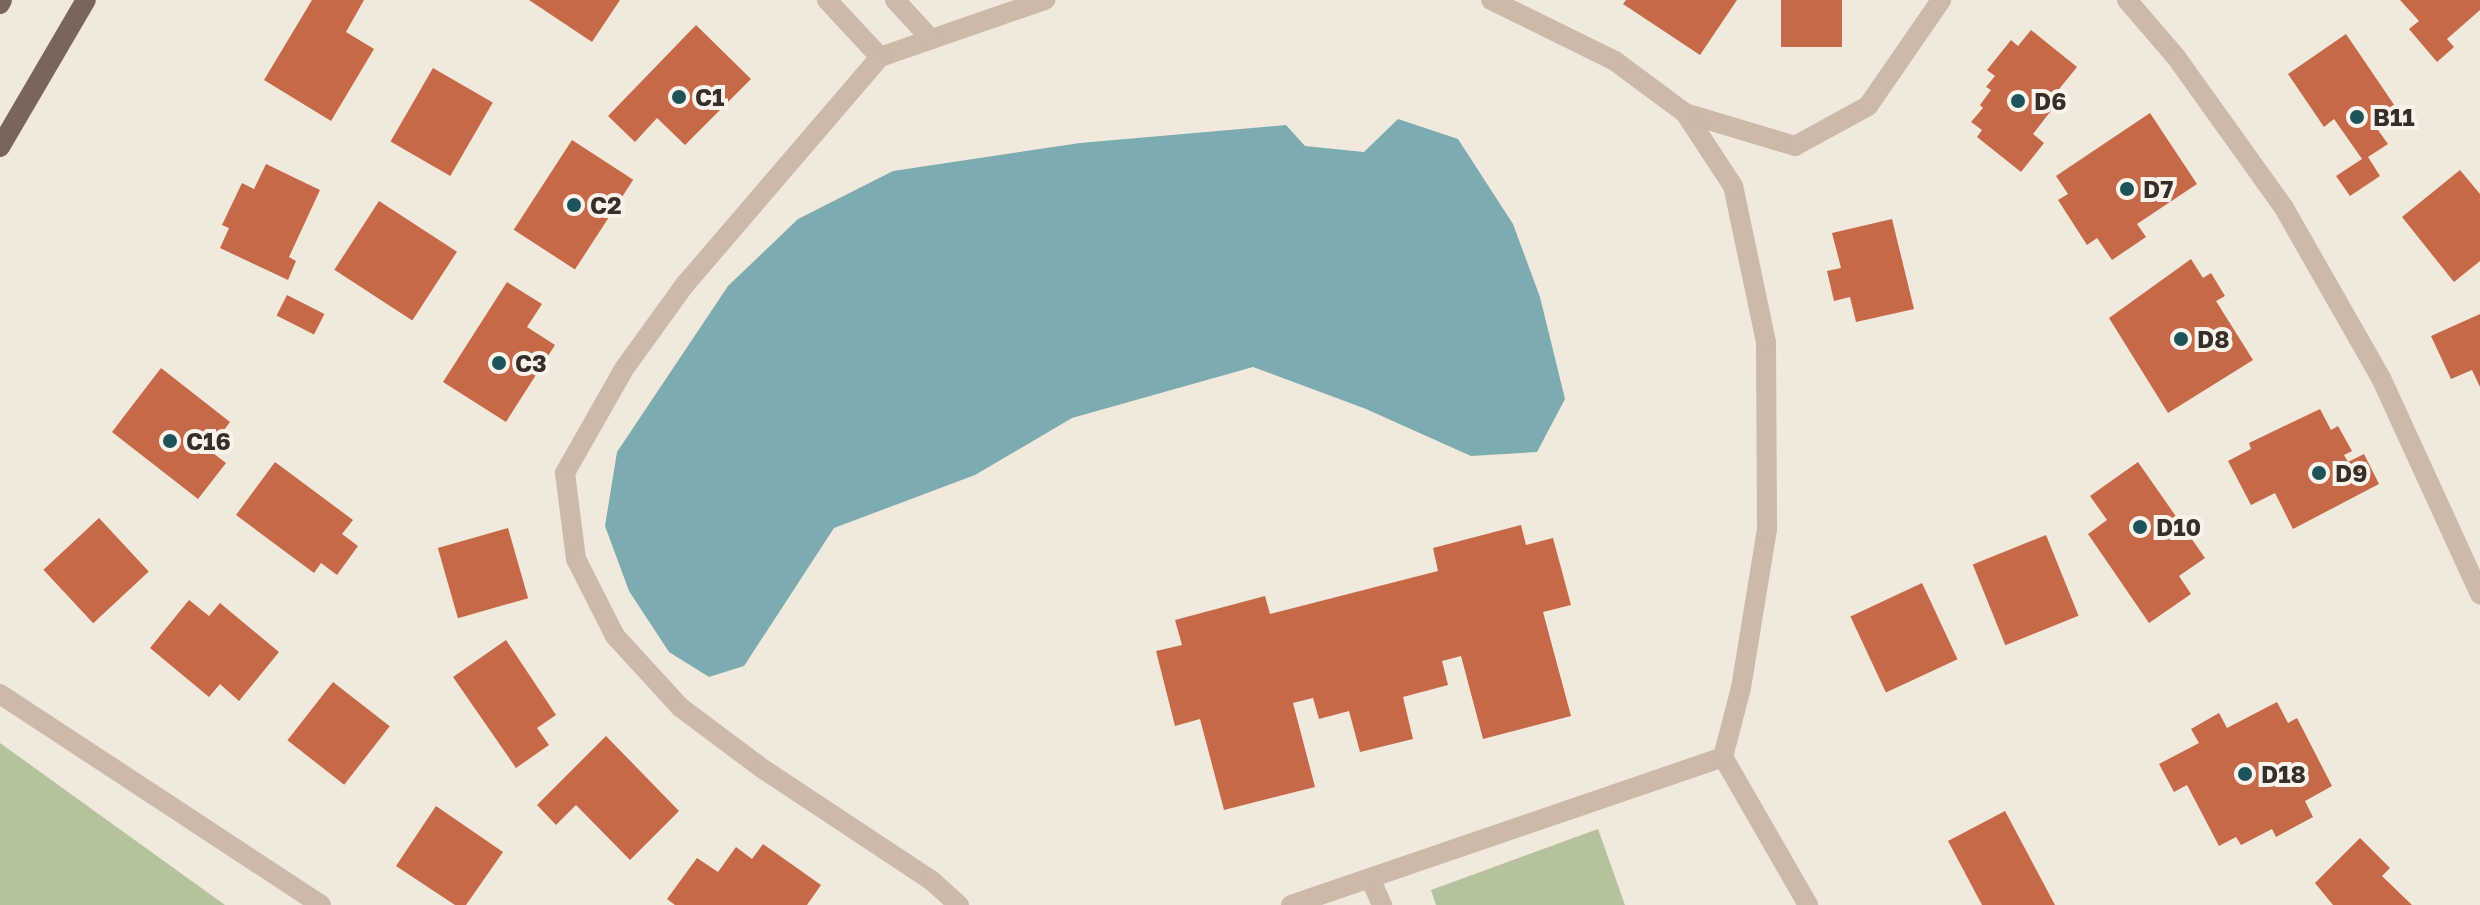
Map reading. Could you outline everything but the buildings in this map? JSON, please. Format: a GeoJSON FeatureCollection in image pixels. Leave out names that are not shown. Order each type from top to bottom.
{"type":"FeatureCollection","features":[{"type":"Feature","properties":{"kind":"main road"},"geometry":{"type":"LineString","coordinates":[[0,147],[86,0]]}},
{"type":"Feature","properties":{"kind":"lane"},"geometry":{"type":"LineString","coordinates":[[827,0],[880,57]]}},
{"type":"Feature","properties":{"kind":"lane"},"geometry":{"type":"LineString","coordinates":[[895,0],[931,39]]}},
{"type":"Feature","properties":{"kind":"lane"},"geometry":{"type":"LineString","coordinates":[[959,905],[907,862],[763,769],[680,707],[615,636],[576,559],[565,473],[624,369],[686,283],[880,57],[1045,0]]}},
{"type":"Feature","properties":{"kind":"lane"},"geometry":{"type":"LineString","coordinates":[[1491,0],[1615,61],[1685,113],[1795,146],[1868,106],[1941,0]]}},
{"type":"Feature","properties":{"kind":"lane"},"geometry":{"type":"LineString","coordinates":[[2127,0],[2176,57],[2284,208],[2381,378],[2480,594]]}},
{"type":"Feature","properties":{"kind":"lane"},"geometry":{"type":"LineString","coordinates":[[1685,113],[1733,186],[1766,342],[1767,529],[1741,688],[1723,757],[1808,905]]}},
{"type":"Feature","properties":{"kind":"lane"},"geometry":{"type":"LineString","coordinates":[[0,694],[321,905]]}},
{"type":"Feature","properties":{"kind":"lane"},"geometry":{"type":"LineString","coordinates":[[1291,905],[1723,757]]}},
{"type":"Feature","properties":{"kind":"lane"},"geometry":{"type":"LineString","coordinates":[[1370,878],[1382,905]]}},
{"type":"Feature","properties":{"kind":"green space"},"geometry":{"type":"Polygon","coordinates":[[[0,743],[225,905],[0,905],[0,743]]]}},
{"type":"Feature","properties":{"kind":"green space"},"geometry":{"type":"Polygon","coordinates":[[[1598,829],[1625,905],[1436,905],[1431,890],[1598,829]]]}},
{"type":"Feature","properties":{"kind":"water"},"geometry":{"type":"Polygon","coordinates":[[[1398,119],[1458,139],[1513,224],[1540,297],[1565,399],[1537,452],[1471,456],[1366,409],[1253,367],[1072,418],[975,475],[834,528],[744,666],[709,677],[669,652],[629,591],[605,526],[617,452],[728,286],[798,219],[893,171],[1080,143],[1286,125],[1305,146],[1364,152],[1398,119]]]}},
{"type":"Feature","properties":{"kind":"place","name":"C1"},"geometry":{"type":"Point","coordinates":[679,97]}},
{"type":"Feature","properties":{"kind":"place","name":"D6"},"geometry":{"type":"Point","coordinates":[2018,101]}},
{"type":"Feature","properties":{"kind":"place","name":"B11"},"geometry":{"type":"Point","coordinates":[2357,117]}},
{"type":"Feature","properties":{"kind":"place","name":"D7"},"geometry":{"type":"Point","coordinates":[2127,189]}},
{"type":"Feature","properties":{"kind":"place","name":"C2"},"geometry":{"type":"Point","coordinates":[574,205]}},
{"type":"Feature","properties":{"kind":"place","name":"D8"},"geometry":{"type":"Point","coordinates":[2181,339]}},
{"type":"Feature","properties":{"kind":"place","name":"C3"},"geometry":{"type":"Point","coordinates":[499,363]}},
{"type":"Feature","properties":{"kind":"place","name":"C16"},"geometry":{"type":"Point","coordinates":[170,441]}},
{"type":"Feature","properties":{"kind":"place","name":"D9"},"geometry":{"type":"Point","coordinates":[2319,473]}},
{"type":"Feature","properties":{"kind":"place","name":"D10"},"geometry":{"type":"Point","coordinates":[2140,527]}},
{"type":"Feature","properties":{"kind":"place","name":"D18"},"geometry":{"type":"Point","coordinates":[2245,774]}}]}
